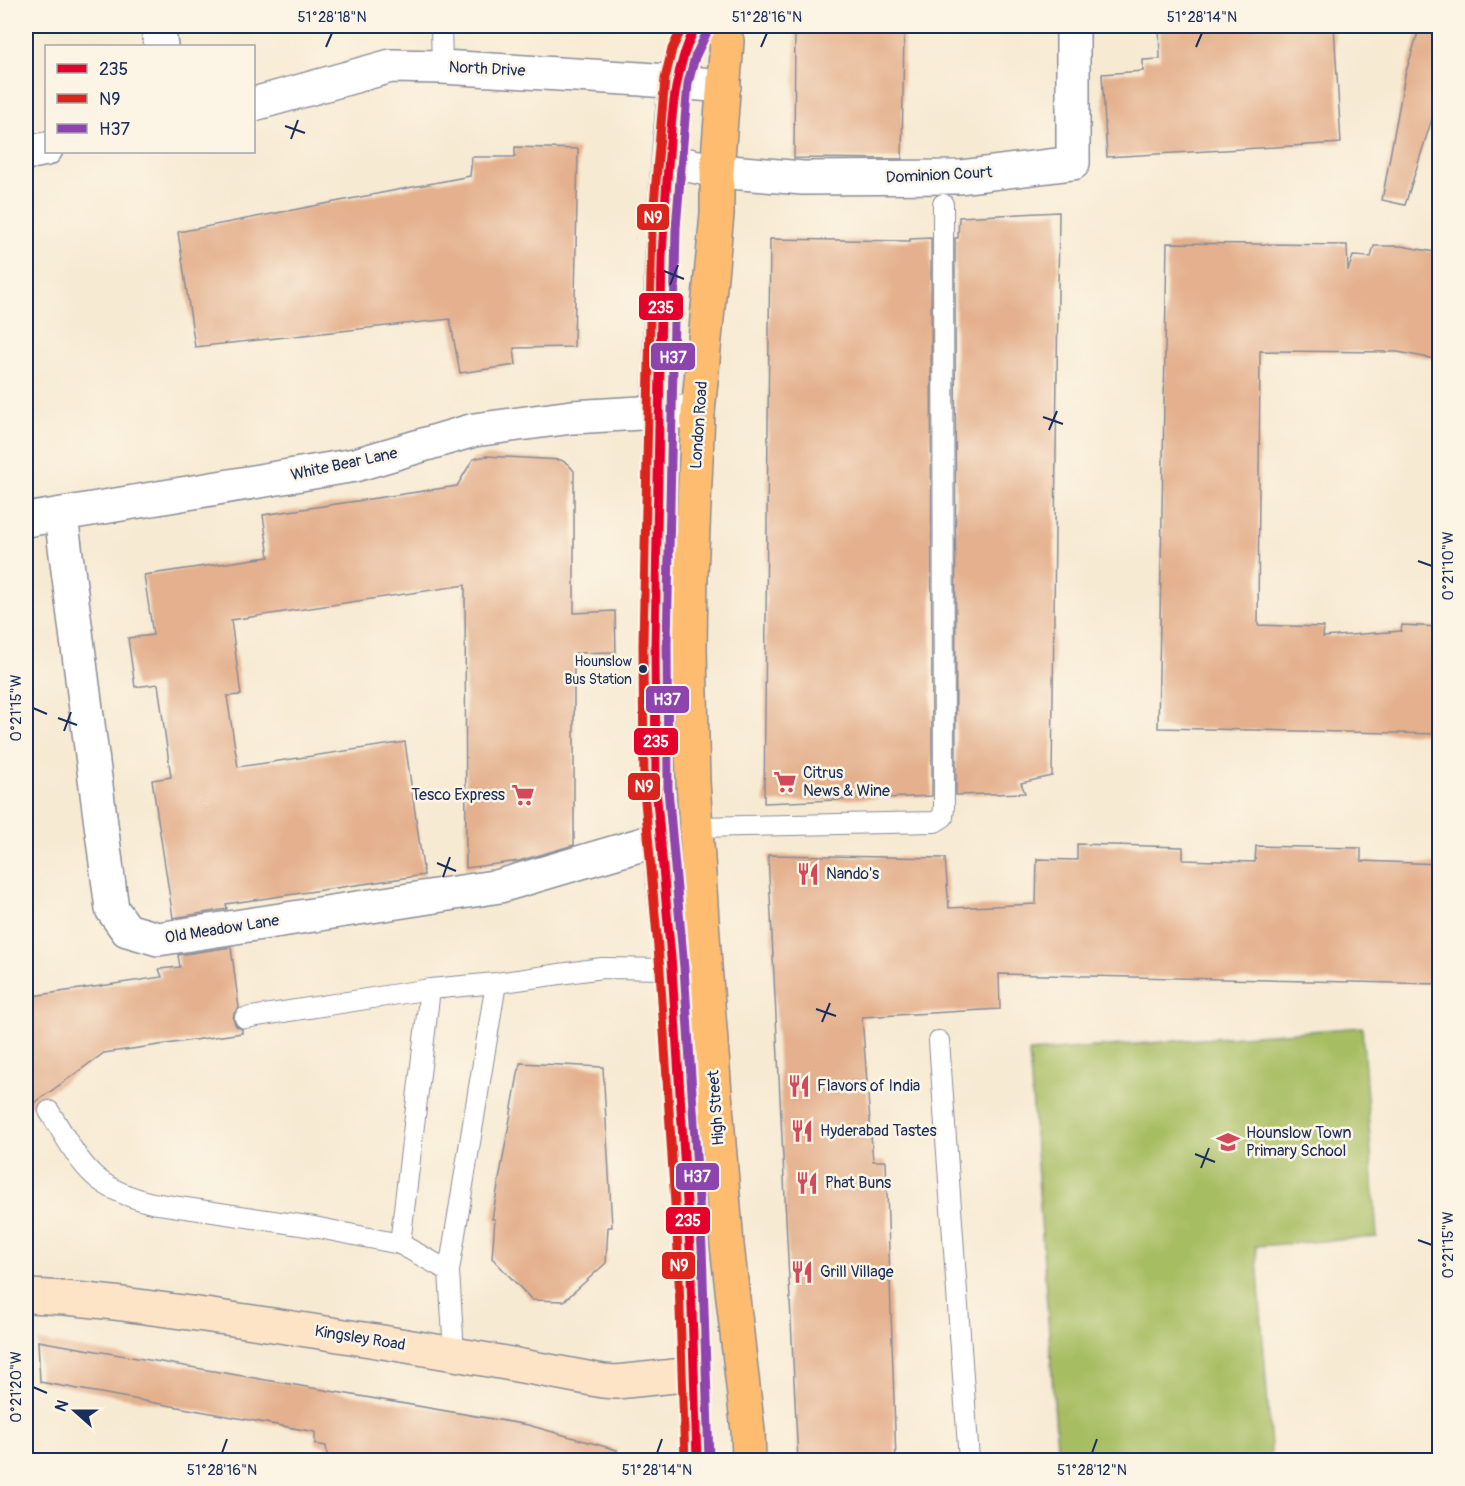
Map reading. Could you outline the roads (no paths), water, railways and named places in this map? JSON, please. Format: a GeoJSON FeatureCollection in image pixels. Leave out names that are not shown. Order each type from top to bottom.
{"type":"FeatureCollection","features":[{"type":"Feature","properties":{"kind":"main road"},"geometry":{"type":"LineString","coordinates":[[696,26],[686,43],[676,82],[662,256],[655,655],[656,789],[672,969],[690,1249],[697,1461]]}},
{"type":"Feature","properties":{"kind":"main road","name":"London Road"},"geometry":{"type":"LineString","coordinates":[[697,827],[693,782],[691,574],[698,412],[717,214],[717,171],[727,41],[718,26]]}},
{"type":"Feature","properties":{"kind":"main road"},"geometry":{"type":"LineString","coordinates":[[660,839],[697,827]]}},
{"type":"Feature","properties":{"kind":"main road","name":"High Street"},"geometry":{"type":"LineString","coordinates":[[697,827],[705,966],[727,1245],[748,1431],[749,1461]]}},
{"type":"Feature","properties":{"kind":"main road"},"geometry":{"type":"LineString","coordinates":[[672,969],[705,966]]}},
{"type":"Feature","properties":{"kind":"main road"},"geometry":{"type":"LineString","coordinates":[[694,1374],[740,1369]]}},
{"type":"Feature","properties":{"kind":"street"},"geometry":{"type":"LineString","coordinates":[[158,26],[161,45]]}},
{"type":"Feature","properties":{"kind":"street","name":"Dominion Court"},"geometry":{"type":"LineString","coordinates":[[669,161],[717,171],[803,178],[960,177],[1073,163],[1073,26]]}},
{"type":"Feature","properties":{"kind":"street","name":"North Drive"},"geometry":{"type":"LineString","coordinates":[[255,104],[391,66],[441,67],[724,86]]}},
{"type":"Feature","properties":{"kind":"street"},"geometry":{"type":"LineString","coordinates":[[26,153],[45,149]]}},
{"type":"Feature","properties":{"kind":"street","name":"White Bear Lane"},"geometry":{"type":"LineString","coordinates":[[26,520],[61,516],[355,465],[474,430],[572,417],[698,412]]}},
{"type":"Feature","properties":{"kind":"street","name":"Old Meadow Lane"},"geometry":{"type":"LineString","coordinates":[[61,516],[112,909],[127,930],[158,939],[500,886],[660,839]]}},
{"type":"Feature","properties":{"kind":"street","name":"Kingsley Road"},"geometry":{"type":"LineString","coordinates":[[26,1296],[63,1297],[113,1303],[359,1337],[616,1382],[694,1374]]}},
{"type":"Feature","properties":{"kind":"lane"},"geometry":{"type":"LineString","coordinates":[[441,26],[441,67]]}},
{"type":"Feature","properties":{"kind":"lane"},"geometry":{"type":"LineString","coordinates":[[697,827],[934,822],[943,817],[943,204]]}},
{"type":"Feature","properties":{"kind":"lane"},"geometry":{"type":"LineString","coordinates":[[245,1018],[430,989],[496,983],[602,968],[672,969]]}},
{"type":"Feature","properties":{"kind":"lane"},"geometry":{"type":"LineString","coordinates":[[454,1353],[449,1271],[496,983]]}},
{"type":"Feature","properties":{"kind":"lane"},"geometry":{"type":"LineString","coordinates":[[400,1244],[430,989]]}},
{"type":"Feature","properties":{"kind":"lane"},"geometry":{"type":"LineString","coordinates":[[939,1041],[969,1461]]}},
{"type":"Feature","properties":{"kind":"lane"},"geometry":{"type":"LineString","coordinates":[[49,1111],[79,1160],[92,1176],[108,1188],[128,1197],[152,1203],[314,1227],[400,1244],[449,1271]]}},
{"type":"Feature","properties":{"kind":"place","name":"Hounslow Bus Station"},"geometry":{"type":"Point","coordinates":[643,669]}},
{"type":"Feature","properties":{"kind":"place","name":"Citrus News & Wine"},"geometry":{"type":"Point","coordinates":[785,782]}},
{"type":"Feature","properties":{"kind":"place","name":"Tesco Express"},"geometry":{"type":"Point","coordinates":[523,795]}},
{"type":"Feature","properties":{"kind":"place","name":"Nando's"},"geometry":{"type":"Point","coordinates":[808,874]}},
{"type":"Feature","properties":{"kind":"place","name":"Flavors of India"},"geometry":{"type":"Point","coordinates":[799,1086]}},
{"type":"Feature","properties":{"kind":"place","name":"Hyderabad Tastes"},"geometry":{"type":"Point","coordinates":[802,1131]}},
{"type":"Feature","properties":{"kind":"place","name":"Hounslow Town Primary School"},"geometry":{"type":"Point","coordinates":[1228,1142]}},
{"type":"Feature","properties":{"kind":"place","name":"Phat Buns"},"geometry":{"type":"Point","coordinates":[807,1183]}},
{"type":"Feature","properties":{"kind":"place","name":"Grill Village"},"geometry":{"type":"Point","coordinates":[802,1272]}}]}
